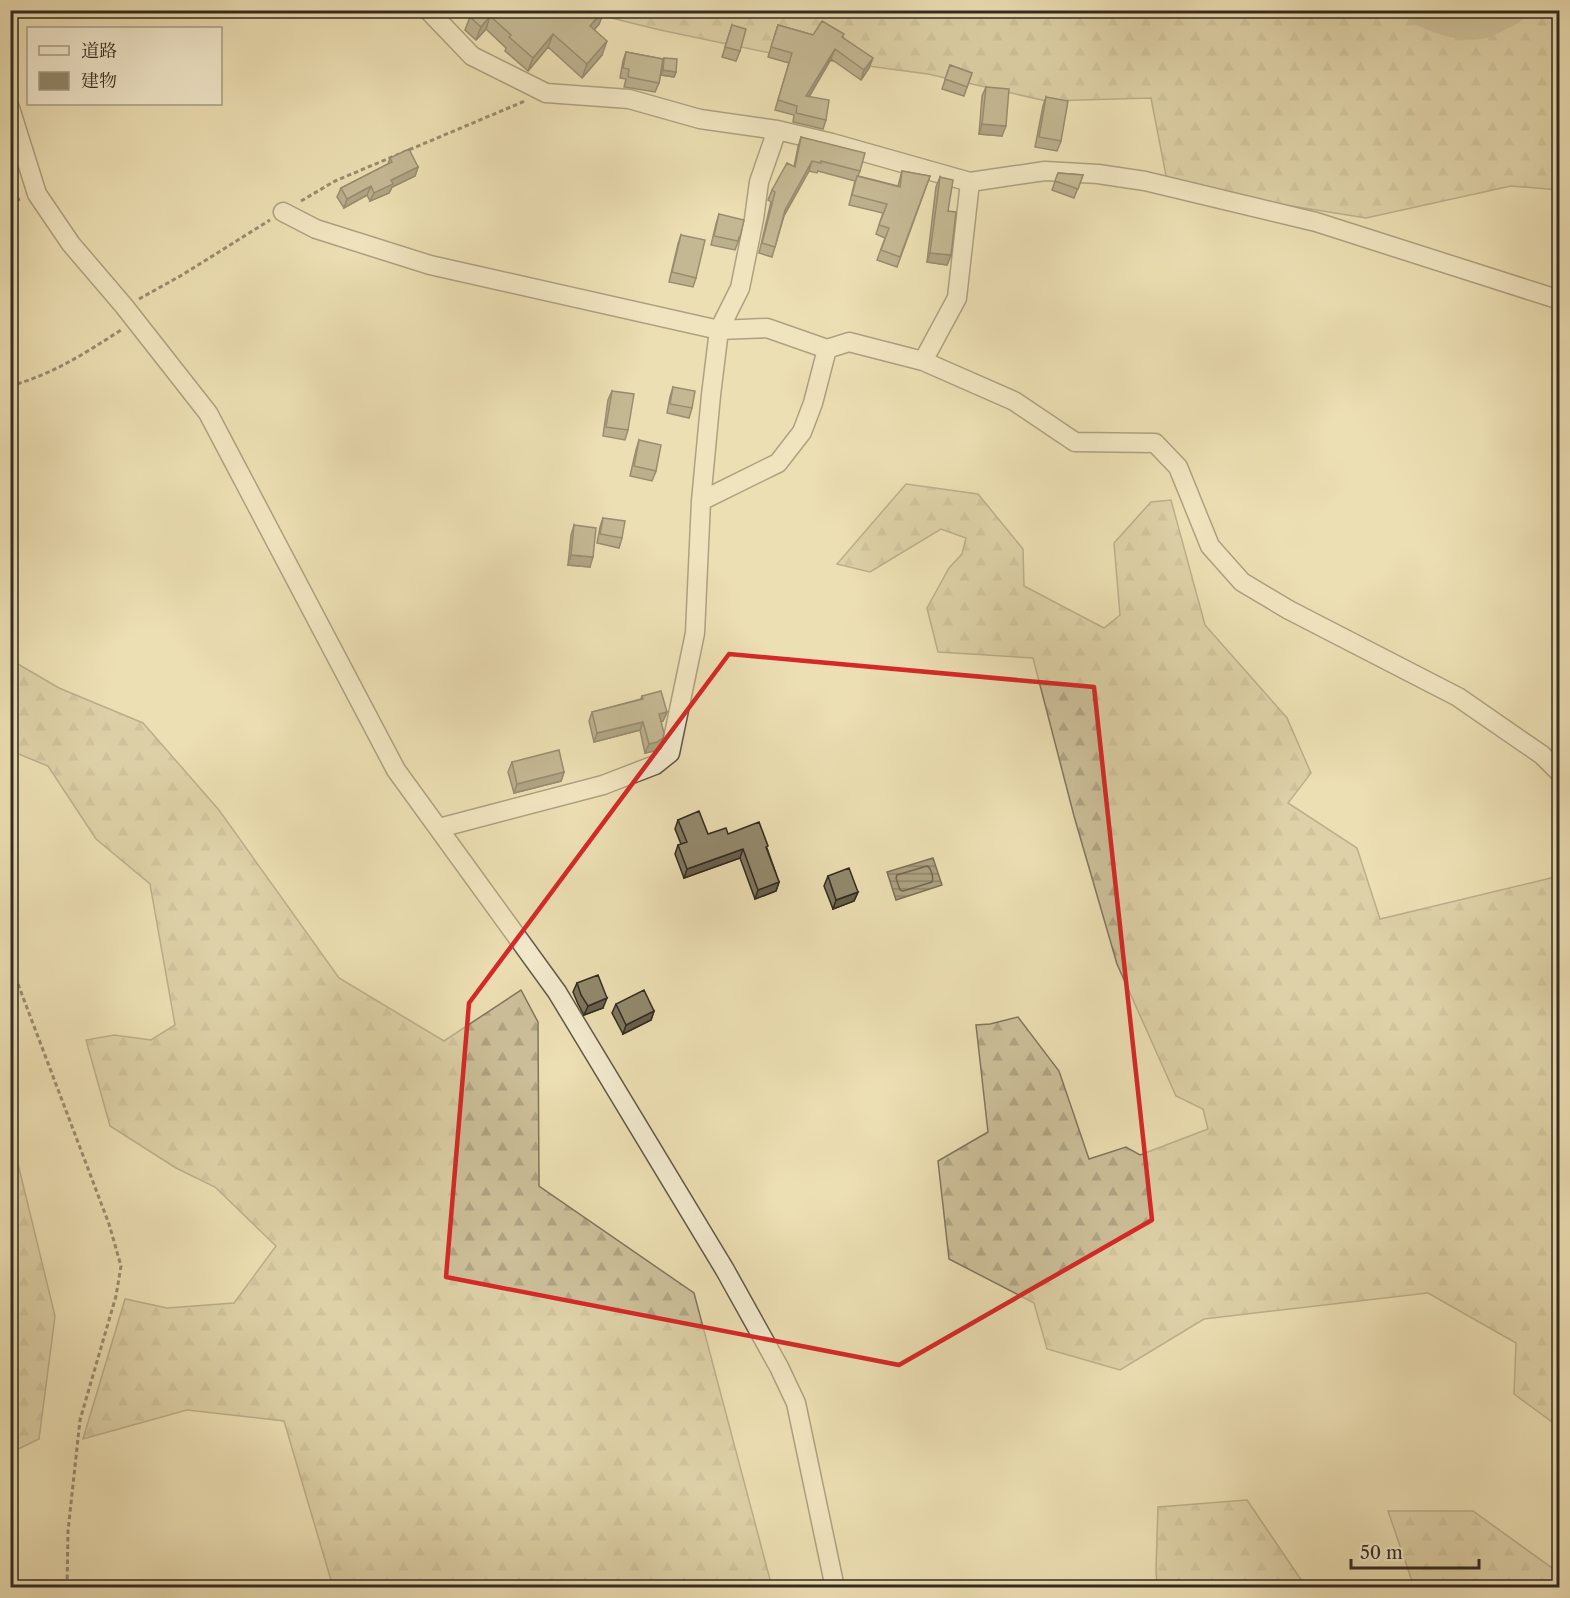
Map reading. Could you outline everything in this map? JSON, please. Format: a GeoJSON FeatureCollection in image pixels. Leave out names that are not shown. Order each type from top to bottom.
{"type":"FeatureCollection","features":[{"type":"Feature","properties":{"kind":"street"},"geometry":{"type":"LineString","coordinates":[[428,10],[472,56],[546,93],[629,99],[700,120],[777,130],[970,182],[1044,171],[1098,174],[1145,181],[1316,222],[1560,300]]}},
{"type":"Feature","properties":{"kind":"street"},"geometry":{"type":"LineString","coordinates":[[10,108],[37,194],[71,244],[208,413],[396,770],[556,992],[725,1270],[796,1402],[835,1587]]}},
{"type":"Feature","properties":{"kind":"street"},"geometry":{"type":"LineString","coordinates":[[439,828],[603,785],[655,765],[670,753],[695,633],[701,501],[719,330],[740,288],[759,182],[777,130]]}},
{"type":"Feature","properties":{"kind":"street"},"geometry":{"type":"LineString","coordinates":[[923,361],[957,298],[970,182]]}},
{"type":"Feature","properties":{"kind":"street"},"geometry":{"type":"LineString","coordinates":[[283,212],[316,229],[430,266],[719,330],[767,328],[827,349],[849,342],[923,361],[1014,401],[1075,442],[1155,443],[1178,467],[1210,546],[1242,582],[1289,610],[1458,697],[1542,755],[1560,773]]}},
{"type":"Feature","properties":{"kind":"street"},"geometry":{"type":"LineString","coordinates":[[701,501],[778,463],[802,432],[813,404],[827,349]]}},
{"type":"Feature","properties":{"kind":"path"},"geometry":{"type":"LineString","coordinates":[[10,386],[34,379],[74,360],[129,314],[143,298],[335,181],[546,93]]}},
{"type":"Feature","properties":{"kind":"path"},"geometry":{"type":"LineString","coordinates":[[10,963],[109,1224],[121,1266],[116,1296],[80,1420],[68,1531],[67,1587]]}},
{"type":"Feature","properties":{"kind":"highlighted area"},"geometry":{"type":"Polygon","coordinates":[[[729,654],[1094,687],[1152,1220],[899,1365],[446,1277],[469,1003],[729,654]]]}},
{"type":"Feature","properties":{"kind":"green space"},"geometry":{"type":"Polygon","coordinates":[[[583,11],[1559,11],[1559,190],[1511,186],[1366,218],[1168,186],[1151,98],[1046,101],[928,74],[770,53],[583,11]]]}},
{"type":"Feature","properties":{"kind":"green space"},"geometry":{"type":"Polygon","coordinates":[[[906,484],[978,494],[1023,549],[1024,586],[1104,628],[1120,615],[1114,543],[1151,502],[1171,500],[1205,625],[1287,718],[1311,773],[1288,803],[1357,848],[1380,919],[1559,876],[1559,1427],[1514,1394],[1516,1343],[1428,1293],[1204,1319],[1120,1370],[1047,1349],[1034,1303],[949,1259],[938,1161],[988,1132],[976,1025],[1018,1017],[1059,1071],[1089,1159],[1126,1147],[1140,1155],[1208,1129],[1203,1109],[1176,1096],[1117,964],[1074,816],[1033,658],[938,652],[927,608],[949,568],[962,554],[966,538],[941,529],[870,572],[837,564],[906,484]]]}},
{"type":"Feature","properties":{"kind":"green space"},"geometry":{"type":"Polygon","coordinates":[[[11,660],[59,688],[143,723],[219,810],[339,978],[444,1041],[521,990],[538,1022],[539,1186],[694,1293],[772,1587],[333,1587],[284,1421],[187,1410],[83,1439],[125,1299],[167,1308],[234,1303],[276,1246],[215,1187],[176,1168],[110,1126],[86,1040],[114,1035],[151,1040],[175,1025],[150,884],[96,839],[48,766],[11,751],[11,660]]]}},
{"type":"Feature","properties":{"kind":"green space"},"geometry":{"type":"Polygon","coordinates":[[[11,1135],[55,1316],[39,1439],[12,1452],[11,1460],[11,1135]]]}},
{"type":"Feature","properties":{"kind":"green space"},"geometry":{"type":"Polygon","coordinates":[[[1247,1500],[1306,1587],[1157,1587],[1158,1507],[1247,1500]]]}},
{"type":"Feature","properties":{"kind":"green space"},"geometry":{"type":"Polygon","coordinates":[[[1388,1511],[1473,1511],[1559,1573],[1559,1587],[1414,1587],[1388,1511]]]}},
{"type":"Feature","properties":{"kind":"water"},"geometry":{"type":"Polygon","coordinates":[[[933,858],[942,885],[896,900],[887,872],[933,858]]]}},
{"type":"Feature","properties":{"kind":"building"},"geometry":{"type":"Polygon","coordinates":[[[476,10],[603,10],[590,26],[607,41],[587,64],[553,34],[533,58],[490,16],[481,27],[470,17],[476,10]]]}},
{"type":"Feature","properties":{"kind":"building"},"geometry":{"type":"Polygon","coordinates":[[[822,21],[844,34],[842,37],[873,58],[864,70],[835,49],[806,96],[829,100],[826,120],[796,113],[797,106],[778,100],[792,53],[771,47],[778,25],[813,35],[822,21]]]}},
{"type":"Feature","properties":{"kind":"building"},"geometry":{"type":"Polygon","coordinates":[[[732,25],[746,29],[740,51],[725,47],[732,25]]]}},
{"type":"Feature","properties":{"kind":"building"},"geometry":{"type":"Polygon","coordinates":[[[626,52],[663,59],[659,83],[628,77],[629,69],[623,68],[626,52]]]}},
{"type":"Feature","properties":{"kind":"building"},"geometry":{"type":"Polygon","coordinates":[[[664,58],[677,59],[676,72],[663,70],[664,58]]]}},
{"type":"Feature","properties":{"kind":"building"},"geometry":{"type":"Polygon","coordinates":[[[950,65],[972,73],[967,87],[945,79],[950,65]]]}},
{"type":"Feature","properties":{"kind":"building"},"geometry":{"type":"Polygon","coordinates":[[[986,87],[1009,89],[1006,126],[982,124],[986,87]]]}},
{"type":"Feature","properties":{"kind":"building"},"geometry":{"type":"Polygon","coordinates":[[[1046,97],[1068,101],[1061,141],[1039,137],[1046,97]]]}},
{"type":"Feature","properties":{"kind":"building"},"geometry":{"type":"Polygon","coordinates":[[[801,137],[865,153],[860,171],[821,161],[821,163],[812,161],[785,210],[775,247],[762,243],[775,192],[772,190],[787,163],[795,167],[801,137]]]}},
{"type":"Feature","properties":{"kind":"building"},"geometry":{"type":"Polygon","coordinates":[[[409,149],[418,167],[391,180],[393,184],[374,193],[371,186],[347,199],[341,188],[392,162],[390,158],[409,149]]]}},
{"type":"Feature","properties":{"kind":"building"},"geometry":{"type":"Polygon","coordinates":[[[902,171],[930,176],[900,257],[881,250],[889,228],[879,225],[887,204],[852,195],[857,176],[900,187],[902,171]]]}},
{"type":"Feature","properties":{"kind":"building"},"geometry":{"type":"Polygon","coordinates":[[[1058,173],[1083,175],[1078,189],[1055,181],[1058,173]]]}},
{"type":"Feature","properties":{"kind":"building"},"geometry":{"type":"Polygon","coordinates":[[[940,177],[953,180],[948,211],[956,212],[951,255],[930,253],[940,177]]]}},
{"type":"Feature","properties":{"kind":"building"},"geometry":{"type":"Polygon","coordinates":[[[719,214],[744,220],[738,241],[714,236],[719,214]]]}},
{"type":"Feature","properties":{"kind":"building"},"geometry":{"type":"Polygon","coordinates":[[[681,235],[705,240],[696,278],[672,272],[681,235]]]}},
{"type":"Feature","properties":{"kind":"building"},"geometry":{"type":"Polygon","coordinates":[[[673,387],[695,391],[692,408],[670,404],[673,387]]]}},
{"type":"Feature","properties":{"kind":"building"},"geometry":{"type":"Polygon","coordinates":[[[612,391],[634,394],[628,430],[606,427],[612,391]]]}},
{"type":"Feature","properties":{"kind":"building"},"geometry":{"type":"Polygon","coordinates":[[[639,440],[661,445],[656,471],[634,466],[639,440]]]}},
{"type":"Feature","properties":{"kind":"building"},"geometry":{"type":"Polygon","coordinates":[[[603,518],[625,521],[622,538],[600,534],[603,518]]]}},
{"type":"Feature","properties":{"kind":"building"},"geometry":{"type":"Polygon","coordinates":[[[574,525],[596,528],[593,557],[571,555],[574,525]]]}},
{"type":"Feature","properties":{"kind":"building"},"geometry":{"type":"Polygon","coordinates":[[[661,691],[667,712],[659,714],[664,733],[663,738],[657,742],[649,744],[643,722],[597,733],[592,712],[643,699],[642,696],[661,691]]]}},
{"type":"Feature","properties":{"kind":"building"},"geometry":{"type":"Polygon","coordinates":[[[559,750],[564,772],[517,784],[512,762],[559,750]]]}},
{"type":"Feature","properties":{"kind":"building"},"geometry":{"type":"Polygon","coordinates":[[[699,811],[708,834],[726,828],[728,834],[759,822],[779,882],[758,890],[743,849],[687,869],[678,845],[687,842],[678,820],[699,811]]]}},
{"type":"Feature","properties":{"kind":"building"},"geometry":{"type":"Polygon","coordinates":[[[849,868],[858,892],[836,900],[828,876],[849,868]]]}},
{"type":"Feature","properties":{"kind":"building"},"geometry":{"type":"Polygon","coordinates":[[[598,975],[607,998],[588,1006],[577,983],[598,975]]]}},
{"type":"Feature","properties":{"kind":"building"},"geometry":{"type":"Polygon","coordinates":[[[644,990],[654,1011],[626,1025],[616,1004],[644,990]]]}},
{"type":"Feature","properties":{"kind":"waterway"},"geometry":{"type":"LineString","coordinates":[[1420,10],[1443,20],[1469,25],[1485,23],[1511,10]]}}]}
